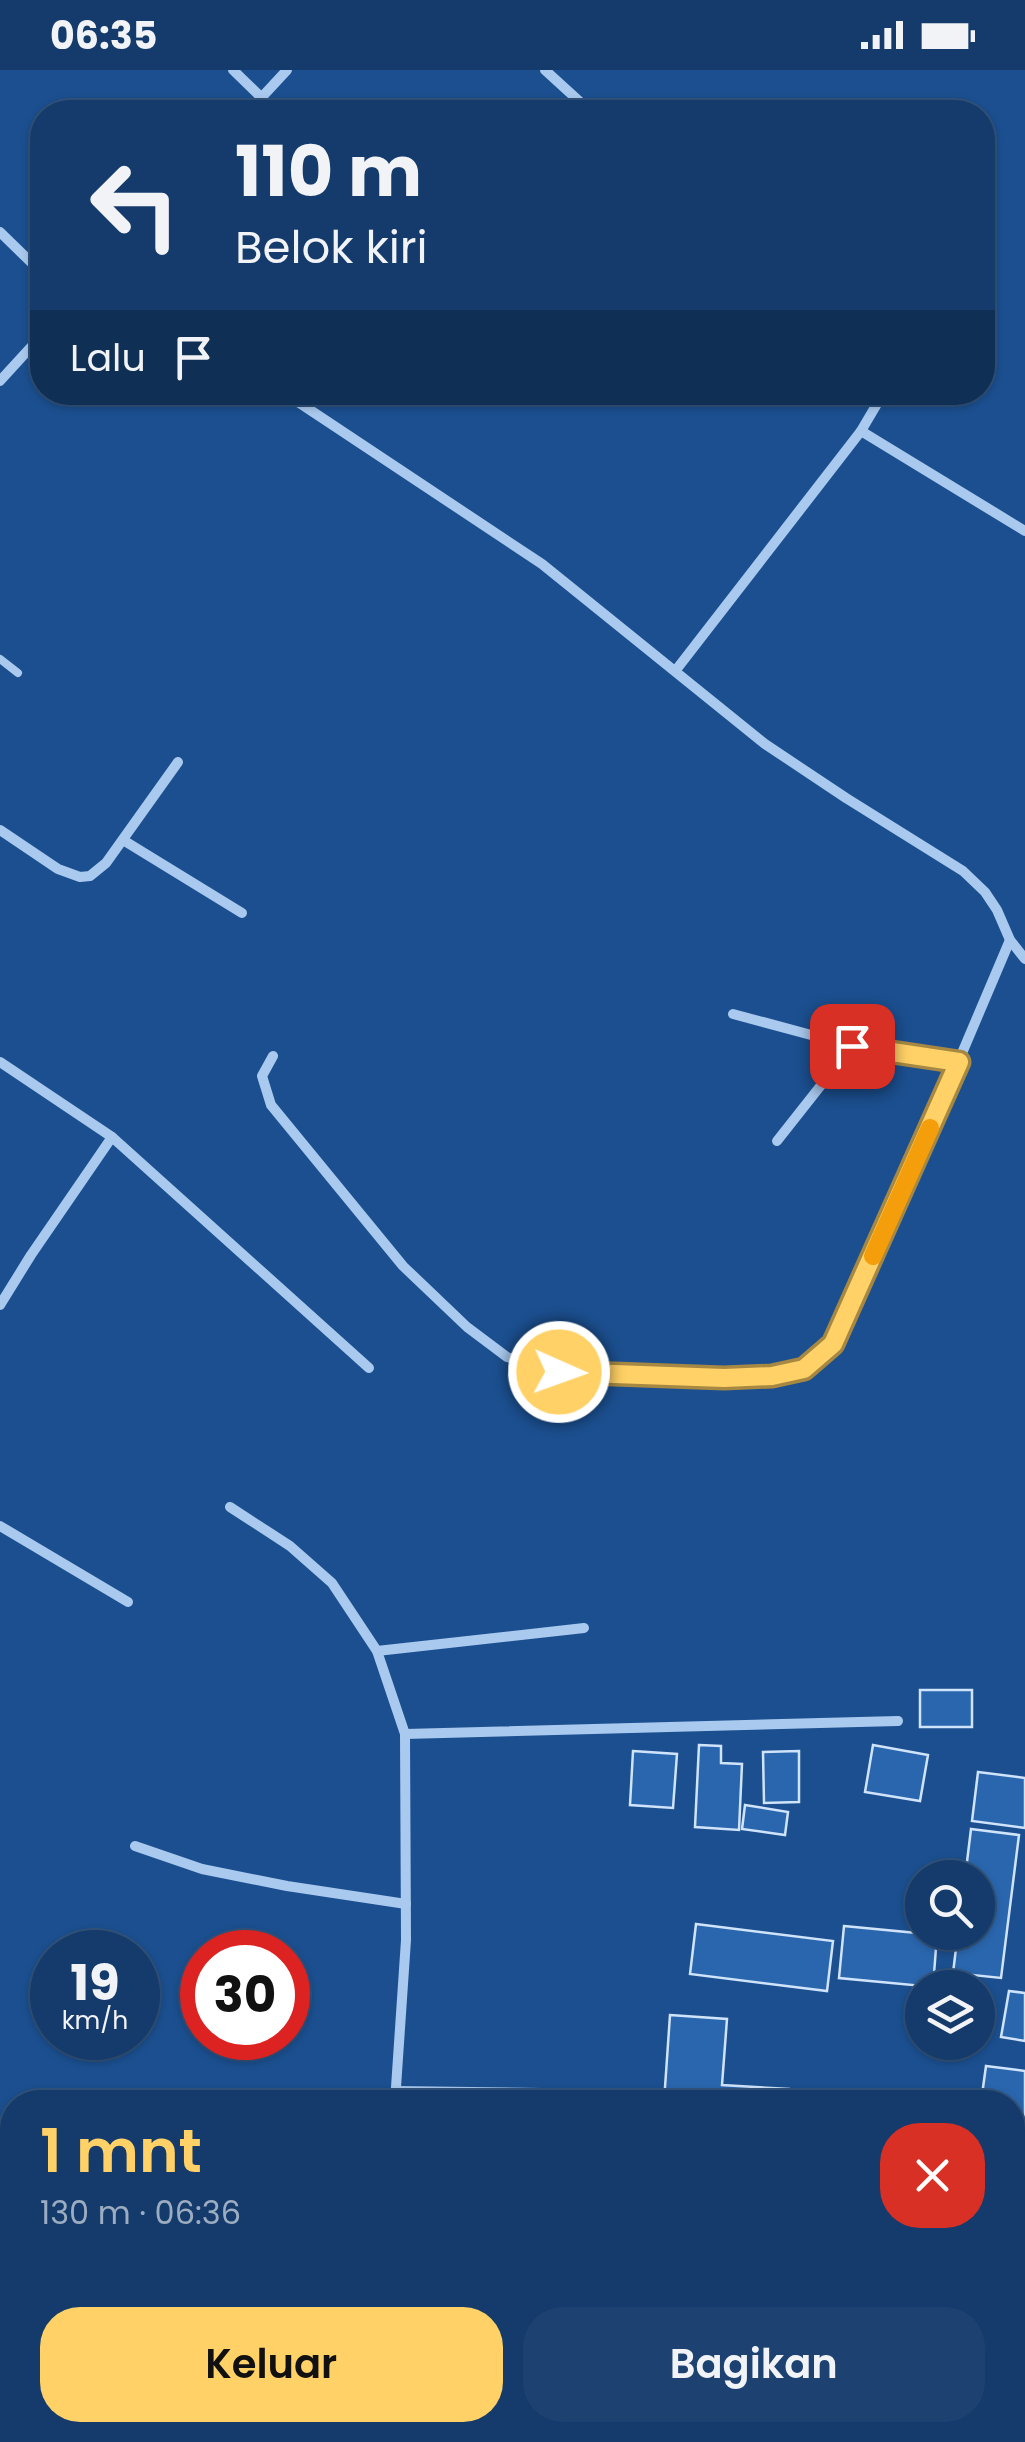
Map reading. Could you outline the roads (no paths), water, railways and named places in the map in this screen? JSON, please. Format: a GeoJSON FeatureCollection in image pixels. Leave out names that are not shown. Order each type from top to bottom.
{"type":"FeatureCollection","features":[{"type":"Feature","properties":{"kind":"street"},"geometry":{"type":"LineString","coordinates":[[233,70],[262,98],[287,70]]}},
{"type":"Feature","properties":{"kind":"street"},"geometry":{"type":"LineString","coordinates":[[545,70],[578,100]]}},
{"type":"Feature","properties":{"kind":"street"},"geometry":{"type":"LineString","coordinates":[[0,232],[30,261]]}},
{"type":"Feature","properties":{"kind":"street"},"geometry":{"type":"LineString","coordinates":[[0,382],[30,348]]}},
{"type":"Feature","properties":{"kind":"street"},"geometry":{"type":"LineString","coordinates":[[303,405],[542,564],[765,744],[963,871],[991,900],[1010,940],[1025,958]]}},
{"type":"Feature","properties":{"kind":"street"},"geometry":{"type":"LineString","coordinates":[[676,670],[861,431],[876,405]]}},
{"type":"Feature","properties":{"kind":"street"},"geometry":{"type":"LineString","coordinates":[[861,431],[1025,530]]}},
{"type":"Feature","properties":{"kind":"street"},"geometry":{"type":"LineString","coordinates":[[0,830],[45,862],[69,874],[90,876],[99,871],[123,840],[178,762]]}},
{"type":"Feature","properties":{"kind":"street"},"geometry":{"type":"LineString","coordinates":[[123,840],[242,913]]}},
{"type":"Feature","properties":{"kind":"street"},"geometry":{"type":"LineString","coordinates":[[273,1056],[262,1076],[271,1105],[403,1266],[467,1327],[507,1357],[559,1372],[772,1376],[804,1369],[833,1344],[1010,940]]}},
{"type":"Feature","properties":{"kind":"street"},"geometry":{"type":"LineString","coordinates":[[733,1014],[852,1046],[959,1062]]}},
{"type":"Feature","properties":{"kind":"street"},"geometry":{"type":"LineString","coordinates":[[776,1141],[852,1046]]}},
{"type":"Feature","properties":{"kind":"street"},"geometry":{"type":"LineString","coordinates":[[0,1062],[112,1137],[369,1368]]}},
{"type":"Feature","properties":{"kind":"street"},"geometry":{"type":"LineString","coordinates":[[0,1306],[112,1137]]}},
{"type":"Feature","properties":{"kind":"street"},"geometry":{"type":"LineString","coordinates":[[230,1506],[290,1546],[332,1583],[378,1651],[406,1734],[406,1940],[395,2090]]}},
{"type":"Feature","properties":{"kind":"street"},"geometry":{"type":"LineString","coordinates":[[0,1526],[128,1602]]}},
{"type":"Feature","properties":{"kind":"street"},"geometry":{"type":"LineString","coordinates":[[378,1651],[584,1628]]}},
{"type":"Feature","properties":{"kind":"street"},"geometry":{"type":"LineString","coordinates":[[406,1734],[898,1721]]}},
{"type":"Feature","properties":{"kind":"street"},"geometry":{"type":"LineString","coordinates":[[135,1846],[202,1869],[406,1904]]}},
{"type":"Feature","properties":{"kind":"lane"},"geometry":{"type":"LineString","coordinates":[[0,659],[18,674]]}}]}
